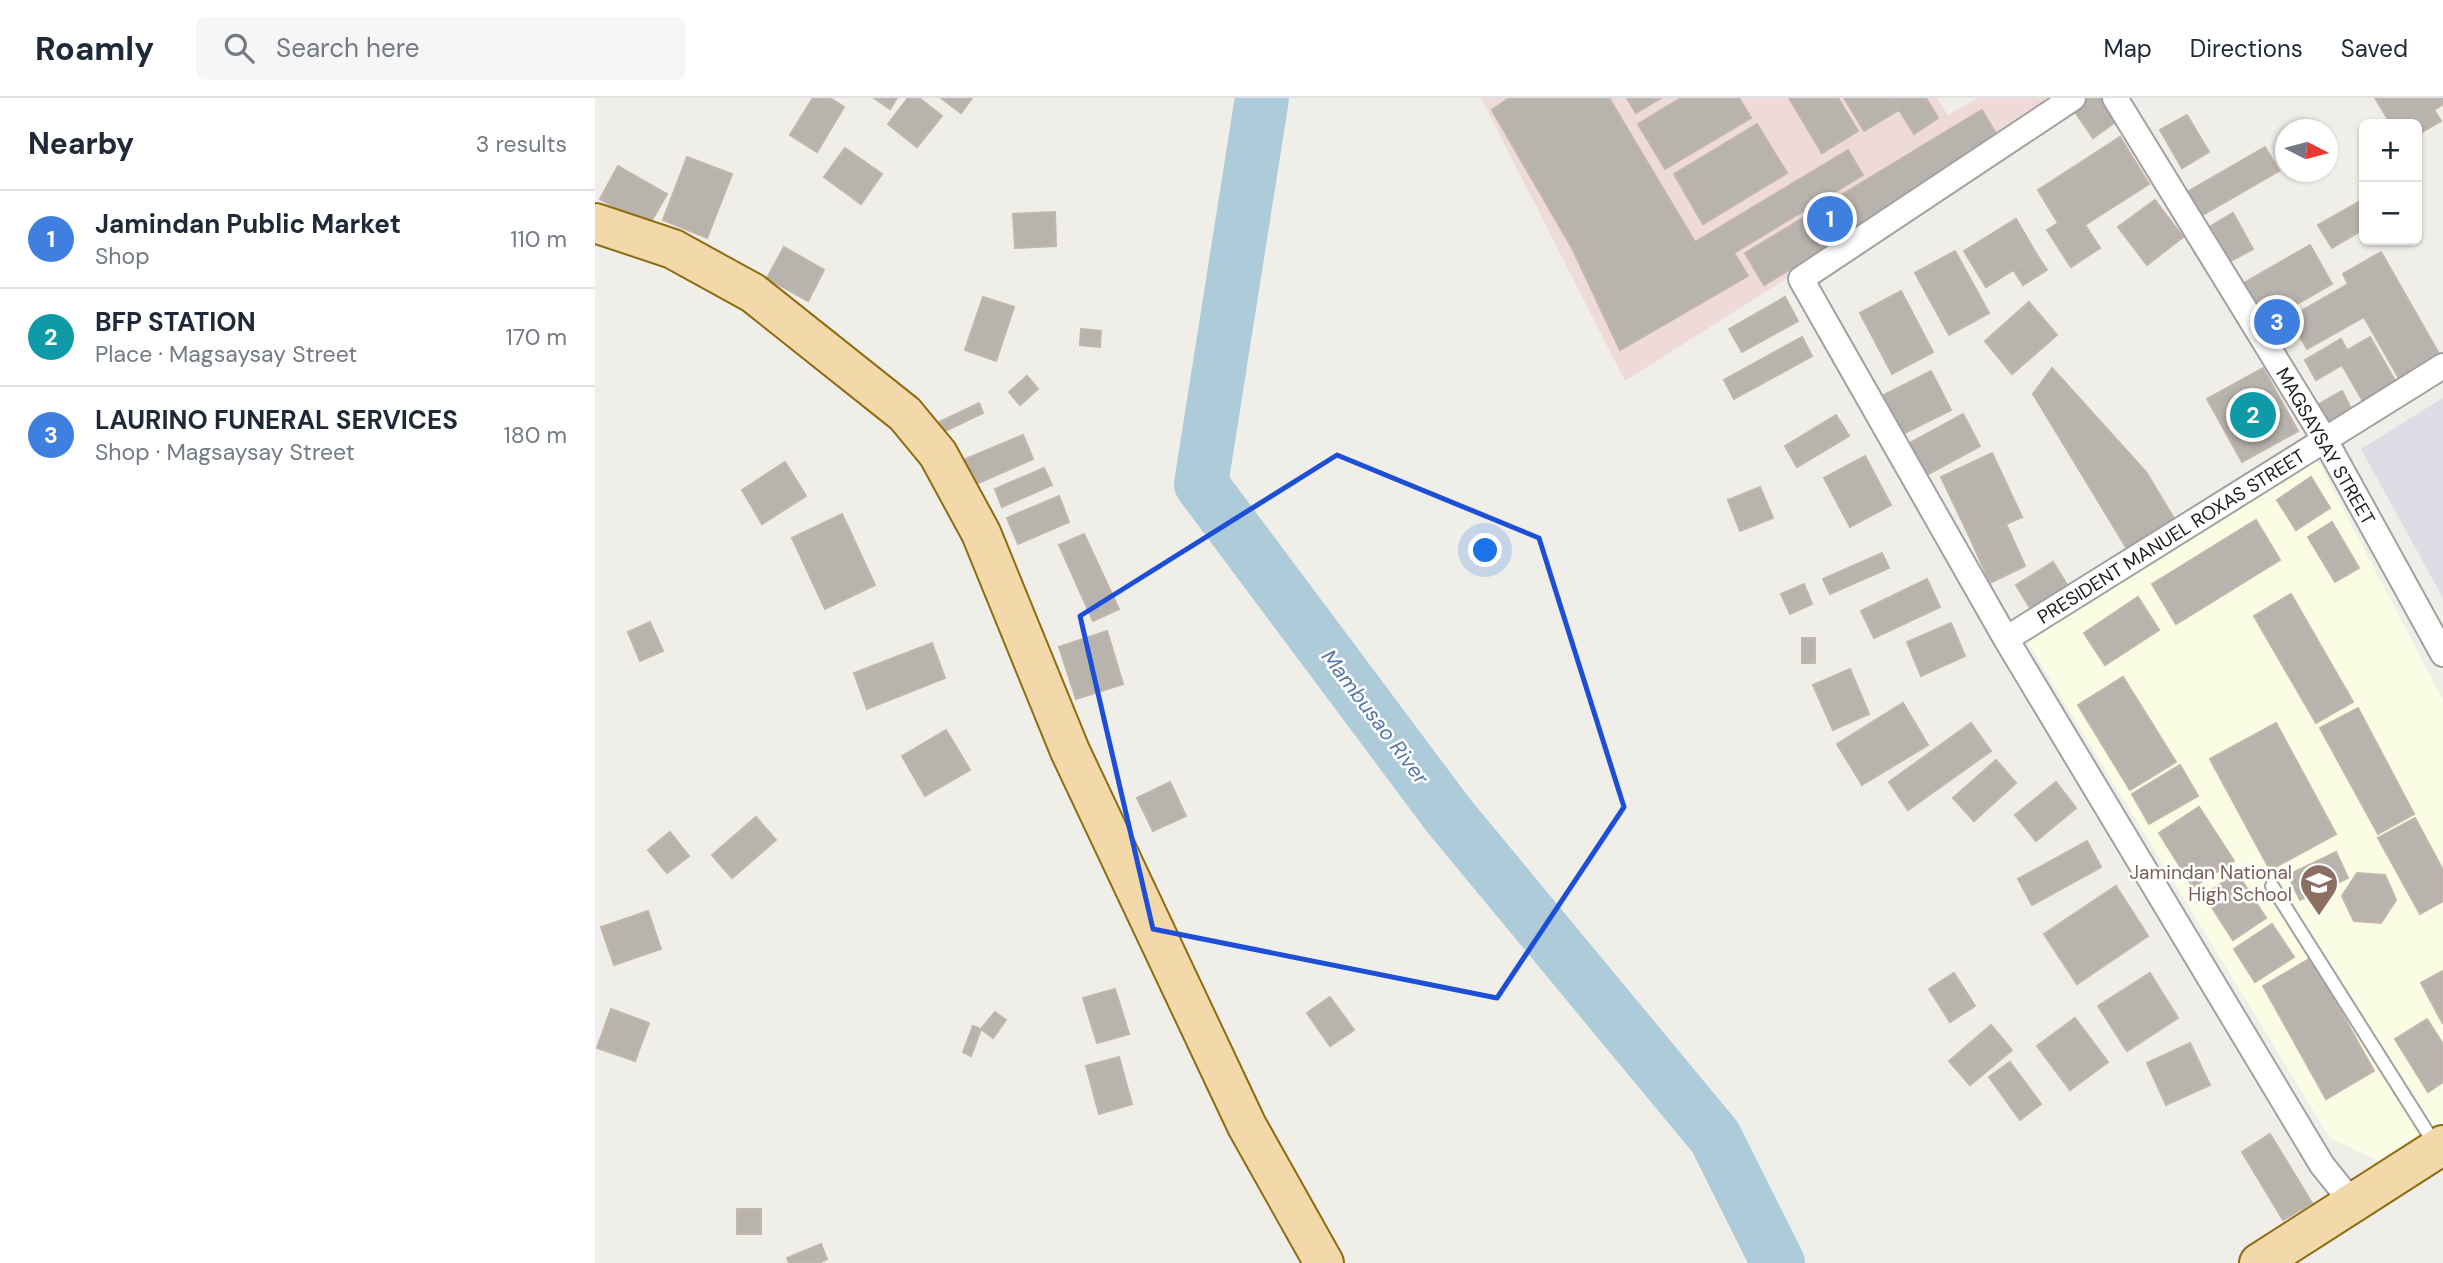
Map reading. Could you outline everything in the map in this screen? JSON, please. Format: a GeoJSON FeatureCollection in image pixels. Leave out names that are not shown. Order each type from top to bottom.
{"type":"FeatureCollection","features":[{"type":"Feature","properties":{"kind":"main road"},"geometry":{"type":"LineString","coordinates":[[595,223],[673,249],[753,293],[905,414],[938,454],[981,533],[1070,751],[1241,1114],[1324,1263]]}},
{"type":"Feature","properties":{"kind":"main road"},"geometry":{"type":"LineString","coordinates":[[2259,1263],[2351,1201],[2440,1146]]}},
{"type":"Feature","properties":{"kind":"street"},"geometry":{"type":"LineString","coordinates":[[2073,98],[1801,279],[2006,639],[2322,1165],[2351,1201]]}},
{"type":"Feature","properties":{"kind":"street","name":"MAGSAYSAY STREET"},"geometry":{"type":"LineString","coordinates":[[2115,98],[2325,440],[2443,654]]}},
{"type":"Feature","properties":{"kind":"street","name":"PRESIDENT MANUEL ROXAS STREET"},"geometry":{"type":"LineString","coordinates":[[2006,639],[2443,366]]}},
{"type":"Feature","properties":{"kind":"lane"},"geometry":{"type":"LineString","coordinates":[[2272,886],[2440,1146]]}},
{"type":"Feature","properties":{"kind":"highlighted area"},"geometry":{"type":"Polygon","coordinates":[[[1337,455],[1539,538],[1624,807],[1497,998],[1153,929],[1080,616],[1337,455]]]}},
{"type":"Feature","properties":{"kind":"shaded area"},"geometry":{"type":"Polygon","coordinates":[[[1481,98],[1937,98],[1948,115],[1977,98],[2045,98],[2051,111],[1625,381],[1481,98]]]}},
{"type":"Feature","properties":{"kind":"shaded area"},"geometry":{"type":"Polygon","coordinates":[[[2443,398],[2443,598],[2361,449],[2443,398]]]}},
{"type":"Feature","properties":{"kind":"shaded area","name":"Jamindan National High School"},"geometry":{"type":"Polygon","coordinates":[[[2317,459],[2443,700],[2443,1134],[2391,1167],[2330,1138],[2023,635],[2317,459]]]}},
{"type":"Feature","properties":{"kind":"building"},"geometry":{"type":"Polygon","coordinates":[[[813,98],[830,98],[844,107],[817,152],[790,135],[813,98]]]}},
{"type":"Feature","properties":{"kind":"building"},"geometry":{"type":"Polygon","coordinates":[[[874,98],[897,98],[890,109],[874,98]]]}},
{"type":"Feature","properties":{"kind":"building"},"geometry":{"type":"Polygon","coordinates":[[[908,98],[919,98],[942,116],[917,147],[888,124],[908,98]]]}},
{"type":"Feature","properties":{"kind":"building"},"geometry":{"type":"Polygon","coordinates":[[[941,98],[972,98],[961,113],[941,98]]]}},
{"type":"Feature","properties":{"kind":"building"},"geometry":{"type":"Polygon","coordinates":[[[1509,98],[1609,98],[1695,242],[1848,150],[1863,175],[1734,253],[1748,276],[1620,350],[1572,248],[1492,110],[1509,98]]]}},
{"type":"Feature","properties":{"kind":"building"},"geometry":{"type":"Polygon","coordinates":[[[1627,98],[1661,98],[1636,113],[1627,98]]]}},
{"type":"Feature","properties":{"kind":"building"},"geometry":{"type":"Polygon","coordinates":[[[1681,98],[1739,98],[1751,118],[1665,169],[1638,124],[1681,98]]]}},
{"type":"Feature","properties":{"kind":"building"},"geometry":{"type":"Polygon","coordinates":[[[1789,98],[1838,98],[1858,131],[1822,153],[1789,98]]]}},
{"type":"Feature","properties":{"kind":"building"},"geometry":{"type":"Polygon","coordinates":[[[1844,98],[1892,98],[1899,110],[1864,131],[1844,98]]]}},
{"type":"Feature","properties":{"kind":"building"},"geometry":{"type":"Polygon","coordinates":[[[1892,98],[1926,98],[1938,118],[1914,134],[1892,98]]]}},
{"type":"Feature","properties":{"kind":"building"},"geometry":{"type":"Polygon","coordinates":[[[2083,98],[2107,98],[2121,118],[2093,138],[2071,106],[2083,98]]]}},
{"type":"Feature","properties":{"kind":"building"},"geometry":{"type":"Polygon","coordinates":[[[2375,98],[2443,98],[2443,104],[2434,110],[2441,121],[2422,132],[2422,119],[2388,119],[2375,98]]]}},
{"type":"Feature","properties":{"kind":"building"},"geometry":{"type":"Polygon","coordinates":[[[1982,110],[2001,142],[1764,285],[1745,253],[1982,110]]]}},
{"type":"Feature","properties":{"kind":"building"},"geometry":{"type":"Polygon","coordinates":[[[2187,115],[2209,152],[2182,168],[2160,130],[2187,115]]]}},
{"type":"Feature","properties":{"kind":"building"},"geometry":{"type":"Polygon","coordinates":[[[1757,124],[1787,173],[1703,224],[1674,174],[1757,124]]]}},
{"type":"Feature","properties":{"kind":"building"},"geometry":{"type":"Polygon","coordinates":[[[2120,137],[2149,184],[2085,225],[2100,248],[2071,267],[2047,230],[2058,223],[2038,190],[2120,137]]]}},
{"type":"Feature","properties":{"kind":"building"},"geometry":{"type":"Polygon","coordinates":[[[2265,147],[2275,164],[2275,173],[2201,216],[2187,192],[2265,147]]]}},
{"type":"Feature","properties":{"kind":"building"},"geometry":{"type":"Polygon","coordinates":[[[845,148],[882,174],[861,204],[824,177],[845,148]]]}},
{"type":"Feature","properties":{"kind":"building"},"geometry":{"type":"Polygon","coordinates":[[[687,157],[732,174],[707,238],[663,220],[687,157]]]}},
{"type":"Feature","properties":{"kind":"building"},"geometry":{"type":"Polygon","coordinates":[[[618,166],[667,194],[648,227],[600,199],[618,166]]]}},
{"type":"Feature","properties":{"kind":"building"},"geometry":{"type":"Polygon","coordinates":[[[2155,200],[2183,237],[2147,265],[2118,227],[2155,200]]]}},
{"type":"Feature","properties":{"kind":"building"},"geometry":{"type":"Polygon","coordinates":[[[2359,202],[2359,232],[2332,248],[2318,225],[2359,202]]]}},
{"type":"Feature","properties":{"kind":"building"},"geometry":{"type":"Polygon","coordinates":[[[1055,212],[1056,246],[1015,248],[1013,214],[1055,212]]]}},
{"type":"Feature","properties":{"kind":"building"},"geometry":{"type":"Polygon","coordinates":[[[2233,213],[2253,249],[2231,261],[2211,226],[2233,213]]]}},
{"type":"Feature","properties":{"kind":"building"},"geometry":{"type":"Polygon","coordinates":[[[2016,219],[2037,255],[1986,287],[1964,251],[2016,219]]]}},
{"type":"Feature","properties":{"kind":"building"},"geometry":{"type":"Polygon","coordinates":[[[2310,245],[2332,284],[2257,327],[2235,288],[2310,245]]]}},
{"type":"Feature","properties":{"kind":"building"},"geometry":{"type":"Polygon","coordinates":[[[784,247],[824,270],[808,301],[767,278],[784,247]]]}},
{"type":"Feature","properties":{"kind":"building"},"geometry":{"type":"Polygon","coordinates":[[[1955,251],[1989,313],[1949,335],[1915,273],[1955,251]]]}},
{"type":"Feature","properties":{"kind":"building"},"geometry":{"type":"Polygon","coordinates":[[[2381,252],[2442,359],[2401,382],[2364,317],[2307,349],[2289,318],[2348,284],[2343,274],[2381,252]]]}},
{"type":"Feature","properties":{"kind":"building"},"geometry":{"type":"Polygon","coordinates":[[[2037,255],[2047,270],[2023,285],[2013,269],[2037,255]]]}},
{"type":"Feature","properties":{"kind":"building"},"geometry":{"type":"Polygon","coordinates":[[[1901,291],[1933,352],[1892,374],[1860,313],[1901,291]]]}},
{"type":"Feature","properties":{"kind":"building"},"geometry":{"type":"Polygon","coordinates":[[[983,297],[1014,307],[996,361],[965,350],[983,297]]]}},
{"type":"Feature","properties":{"kind":"building"},"geometry":{"type":"Polygon","coordinates":[[[1785,297],[1798,321],[1742,352],[1729,329],[1785,297]]]}},
{"type":"Feature","properties":{"kind":"building"},"geometry":{"type":"Polygon","coordinates":[[[2029,302],[2057,335],[2012,374],[1985,341],[2029,302]]]}},
{"type":"Feature","properties":{"kind":"building"},"geometry":{"type":"Polygon","coordinates":[[[1081,329],[1101,331],[1100,347],[1080,345],[1081,329]]]}},
{"type":"Feature","properties":{"kind":"building"},"geometry":{"type":"Polygon","coordinates":[[[1802,337],[1812,356],[1734,399],[1724,380],[1802,337]]]}},
{"type":"Feature","properties":{"kind":"building"},"geometry":{"type":"Polygon","coordinates":[[[2370,337],[2398,386],[2365,405],[2337,356],[2370,337]]]}},
{"type":"Feature","properties":{"kind":"building"},"geometry":{"type":"Polygon","coordinates":[[[2341,339],[2347,350],[2337,356],[2342,365],[2316,380],[2305,360],[2341,339]]]}},
{"type":"Feature","properties":{"kind":"building"},"geometry":{"type":"Polygon","coordinates":[[[2052,368],[2146,472],[2098,501],[2033,394],[2052,368]]]}},
{"type":"Feature","properties":{"kind":"building"},"geometry":{"type":"Polygon","coordinates":[[[2263,368],[2298,431],[2242,462],[2207,399],[2263,368]]]}},
{"type":"Feature","properties":{"kind":"building"},"geometry":{"type":"Polygon","coordinates":[[[1931,371],[1951,410],[1901,435],[1882,396],[1931,371]]]}},
{"type":"Feature","properties":{"kind":"building"},"geometry":{"type":"Polygon","coordinates":[[[1027,376],[1038,389],[1020,405],[1009,392],[1027,376]]]}},
{"type":"Feature","properties":{"kind":"building"},"geometry":{"type":"Polygon","coordinates":[[[2342,391],[2351,408],[2322,425],[2312,408],[2342,391]]]}},
{"type":"Feature","properties":{"kind":"building"},"geometry":{"type":"Polygon","coordinates":[[[979,403],[983,413],[935,436],[931,426],[979,403]]]}},
{"type":"Feature","properties":{"kind":"building"},"geometry":{"type":"Polygon","coordinates":[[[1963,414],[1980,446],[1927,475],[1910,443],[1963,414]]]}},
{"type":"Feature","properties":{"kind":"building"},"geometry":{"type":"Polygon","coordinates":[[[1836,415],[1849,436],[1797,467],[1785,446],[1836,415]]]}},
{"type":"Feature","properties":{"kind":"building"},"geometry":{"type":"Polygon","coordinates":[[[1023,435],[1033,459],[974,485],[963,460],[1023,435]]]}},
{"type":"Feature","properties":{"kind":"building"},"geometry":{"type":"Polygon","coordinates":[[[1992,453],[2022,517],[1971,540],[1941,477],[1992,453]]]}},
{"type":"Feature","properties":{"kind":"building"},"geometry":{"type":"Polygon","coordinates":[[[1865,456],[1891,505],[1850,527],[1824,478],[1865,456]]]}},
{"type":"Feature","properties":{"kind":"building"},"geometry":{"type":"Polygon","coordinates":[[[785,462],[806,496],[762,524],[742,490],[785,462]]]}},
{"type":"Feature","properties":{"kind":"building"},"geometry":{"type":"Polygon","coordinates":[[[1044,468],[1052,485],[1002,507],[995,489],[1044,468]]]}},
{"type":"Feature","properties":{"kind":"building"},"geometry":{"type":"Polygon","coordinates":[[[2146,472],[2178,525],[2130,554],[2098,501],[2146,472]]]}},
{"type":"Feature","properties":{"kind":"building"},"geometry":{"type":"Polygon","coordinates":[[[2311,477],[2330,508],[2296,530],[2277,500],[2311,477]]]}},
{"type":"Feature","properties":{"kind":"building"},"geometry":{"type":"Polygon","coordinates":[[[1760,487],[1773,518],[1740,531],[1728,500],[1760,487]]]}},
{"type":"Feature","properties":{"kind":"building"},"geometry":{"type":"Polygon","coordinates":[[[1059,496],[1069,522],[1018,544],[1007,518],[1059,496]]]}},
{"type":"Feature","properties":{"kind":"building"},"geometry":{"type":"Polygon","coordinates":[[[842,514],[875,585],[825,609],[792,538],[842,514]]]}},
{"type":"Feature","properties":{"kind":"building"},"geometry":{"type":"Polygon","coordinates":[[[2256,520],[2280,560],[2176,624],[2152,584],[2256,520]]]}},
{"type":"Feature","properties":{"kind":"building"},"geometry":{"type":"Polygon","coordinates":[[[2332,522],[2359,568],[2335,582],[2308,537],[2332,522]]]}},
{"type":"Feature","properties":{"kind":"building"},"geometry":{"type":"Polygon","coordinates":[[[2006,524],[2025,566],[1990,583],[1971,540],[2006,524]]]}},
{"type":"Feature","properties":{"kind":"building"},"geometry":{"type":"Polygon","coordinates":[[[1084,534],[1119,609],[1093,621],[1059,545],[1084,534]]]}},
{"type":"Feature","properties":{"kind":"building"},"geometry":{"type":"Polygon","coordinates":[[[1882,553],[1889,568],[1830,594],[1823,579],[1882,553]]]}},
{"type":"Feature","properties":{"kind":"building"},"geometry":{"type":"Polygon","coordinates":[[[2053,562],[2069,588],[2032,611],[2016,585],[2053,562]]]}},
{"type":"Feature","properties":{"kind":"building"},"geometry":{"type":"Polygon","coordinates":[[[1927,579],[1940,607],[1874,638],[1861,611],[1927,579]]]}},
{"type":"Feature","properties":{"kind":"building"},"geometry":{"type":"Polygon","coordinates":[[[1804,584],[1812,604],[1790,614],[1781,594],[1804,584]]]}},
{"type":"Feature","properties":{"kind":"building"},"geometry":{"type":"Polygon","coordinates":[[[2291,594],[2353,702],[2316,723],[2254,616],[2291,594]]]}},
{"type":"Feature","properties":{"kind":"building"},"geometry":{"type":"Polygon","coordinates":[[[2138,597],[2159,630],[2105,665],[2084,633],[2138,597]]]}},
{"type":"Feature","properties":{"kind":"building"},"geometry":{"type":"Polygon","coordinates":[[[650,622],[663,651],[640,661],[628,632],[650,622]]]}},
{"type":"Feature","properties":{"kind":"building"},"geometry":{"type":"Polygon","coordinates":[[[1951,623],[1965,656],[1921,676],[1907,642],[1951,623]]]}},
{"type":"Feature","properties":{"kind":"building"},"geometry":{"type":"Polygon","coordinates":[[[1107,631],[1123,684],[1076,699],[1059,647],[1107,631]]]}},
{"type":"Feature","properties":{"kind":"building"},"geometry":{"type":"Polygon","coordinates":[[[1802,638],[1815,638],[1815,663],[1802,663],[1802,638]]]}},
{"type":"Feature","properties":{"kind":"building"},"geometry":{"type":"Polygon","coordinates":[[[932,643],[945,678],[867,709],[854,673],[932,643]]]}},
{"type":"Feature","properties":{"kind":"building"},"geometry":{"type":"Polygon","coordinates":[[[1850,669],[1869,714],[1833,730],[1813,685],[1850,669]]]}},
{"type":"Feature","properties":{"kind":"building"},"geometry":{"type":"Polygon","coordinates":[[[2123,677],[2176,762],[2130,790],[2078,705],[2123,677]]]}},
{"type":"Feature","properties":{"kind":"building"},"geometry":{"type":"Polygon","coordinates":[[[1903,703],[1928,745],[1862,785],[1837,744],[1903,703]]]}},
{"type":"Feature","properties":{"kind":"building"},"geometry":{"type":"Polygon","coordinates":[[[2358,708],[2414,814],[2378,834],[2320,728],[2358,708]]]}},
{"type":"Feature","properties":{"kind":"building"},"geometry":{"type":"Polygon","coordinates":[[[1971,723],[1991,751],[1908,810],[1889,782],[1971,723]]]}},
{"type":"Feature","properties":{"kind":"building"},"geometry":{"type":"Polygon","coordinates":[[[2276,723],[2336,834],[2270,870],[2210,759],[2276,723]]]}},
{"type":"Feature","properties":{"kind":"building"},"geometry":{"type":"Polygon","coordinates":[[[946,730],[970,770],[925,796],[902,756],[946,730]]]}},
{"type":"Feature","properties":{"kind":"building"},"geometry":{"type":"Polygon","coordinates":[[[1996,760],[2016,783],[1974,821],[1953,798],[1996,760]]]}},
{"type":"Feature","properties":{"kind":"building"},"geometry":{"type":"Polygon","coordinates":[[[2180,765],[2198,796],[2149,824],[2132,794],[2180,765]]]}},
{"type":"Feature","properties":{"kind":"building"},"geometry":{"type":"Polygon","coordinates":[[[1170,782],[1186,816],[1153,831],[1137,798],[1170,782]]]}},
{"type":"Feature","properties":{"kind":"building"},"geometry":{"type":"Polygon","coordinates":[[[2056,782],[2076,808],[2036,841],[2015,815],[2056,782]]]}},
{"type":"Feature","properties":{"kind":"building"},"geometry":{"type":"Polygon","coordinates":[[[2199,807],[2234,861],[2193,887],[2159,833],[2199,807]]]}},
{"type":"Feature","properties":{"kind":"building"},"geometry":{"type":"Polygon","coordinates":[[[756,817],[776,840],[732,878],[712,855],[756,817]]]}},
{"type":"Feature","properties":{"kind":"building"},"geometry":{"type":"Polygon","coordinates":[[[2415,818],[2443,870],[2443,901],[2420,914],[2378,838],[2415,818]]]}},
{"type":"Feature","properties":{"kind":"building"},"geometry":{"type":"Polygon","coordinates":[[[670,832],[689,856],[667,873],[648,850],[670,832]]]}},
{"type":"Feature","properties":{"kind":"building"},"geometry":{"type":"Polygon","coordinates":[[[2087,841],[2101,867],[2032,905],[2018,879],[2087,841]]]}},
{"type":"Feature","properties":{"kind":"building"},"geometry":{"type":"Polygon","coordinates":[[[2336,852],[2348,878],[2300,900],[2288,875],[2336,852]]]}},
{"type":"Feature","properties":{"kind":"building"},"geometry":{"type":"Polygon","coordinates":[[[2237,873],[2266,918],[2233,940],[2204,895],[2237,873]]]}},
{"type":"Feature","properties":{"kind":"building"},"geometry":{"type":"Polygon","coordinates":[[[2357,873],[2385,875],[2396,900],[2381,923],[2354,921],[2342,896],[2357,873]]]}},
{"type":"Feature","properties":{"kind":"building"},"geometry":{"type":"Polygon","coordinates":[[[2116,886],[2148,936],[2077,984],[2044,934],[2116,886]]]}},
{"type":"Feature","properties":{"kind":"building"},"geometry":{"type":"Polygon","coordinates":[[[648,911],[661,949],[614,965],[601,927],[648,911]]]}},
{"type":"Feature","properties":{"kind":"building"},"geometry":{"type":"Polygon","coordinates":[[[2272,924],[2294,957],[2255,982],[2234,949],[2272,924]]]}},
{"type":"Feature","properties":{"kind":"building"},"geometry":{"type":"Polygon","coordinates":[[[2311,958],[2374,1071],[2326,1099],[2263,986],[2311,958]]]}},
{"type":"Feature","properties":{"kind":"building"},"geometry":{"type":"Polygon","coordinates":[[[2443,971],[2443,1024],[2421,983],[2443,971]]]}},
{"type":"Feature","properties":{"kind":"building"},"geometry":{"type":"Polygon","coordinates":[[[1954,973],[1975,1006],[1950,1022],[1929,989],[1954,973]]]}},
{"type":"Feature","properties":{"kind":"building"},"geometry":{"type":"Polygon","coordinates":[[[2150,973],[2178,1018],[2127,1051],[2098,1006],[2150,973]]]}},
{"type":"Feature","properties":{"kind":"building"},"geometry":{"type":"Polygon","coordinates":[[[1115,989],[1129,1034],[1097,1043],[1083,998],[1115,989]]]}},
{"type":"Feature","properties":{"kind":"building"},"geometry":{"type":"Polygon","coordinates":[[[1330,997],[1354,1030],[1330,1046],[1307,1013],[1330,997]]]}},
{"type":"Feature","properties":{"kind":"building"},"geometry":{"type":"Polygon","coordinates":[[[611,1009],[649,1023],[635,1061],[597,1048],[611,1009]]]}},
{"type":"Feature","properties":{"kind":"building"},"geometry":{"type":"Polygon","coordinates":[[[995,1012],[1006,1020],[993,1038],[981,1029],[995,1012]]]}},
{"type":"Feature","properties":{"kind":"building"},"geometry":{"type":"Polygon","coordinates":[[[2075,1018],[2108,1062],[2070,1090],[2037,1046],[2075,1018]]]}},
{"type":"Feature","properties":{"kind":"building"},"geometry":{"type":"Polygon","coordinates":[[[2427,1019],[2443,1044],[2443,1082],[2428,1092],[2395,1039],[2427,1019]]]}},
{"type":"Feature","properties":{"kind":"building"},"geometry":{"type":"Polygon","coordinates":[[[1991,1025],[2012,1050],[1970,1085],[1949,1061],[1991,1025]]]}},
{"type":"Feature","properties":{"kind":"building"},"geometry":{"type":"Polygon","coordinates":[[[973,1026],[981,1029],[971,1056],[963,1052],[973,1026]]]}},
{"type":"Feature","properties":{"kind":"building"},"geometry":{"type":"Polygon","coordinates":[[[2190,1043],[2210,1085],[2166,1105],[2147,1063],[2190,1043]]]}},
{"type":"Feature","properties":{"kind":"building"},"geometry":{"type":"Polygon","coordinates":[[[1119,1057],[1132,1104],[1099,1114],[1086,1066],[1119,1057]]]}},
{"type":"Feature","properties":{"kind":"building"},"geometry":{"type":"Polygon","coordinates":[[[2010,1062],[2041,1104],[2020,1120],[1989,1077],[2010,1062]]]}},
{"type":"Feature","properties":{"kind":"building"},"geometry":{"type":"Polygon","coordinates":[[[2270,1134],[2312,1203],[2283,1220],[2242,1152],[2270,1134]]]}},
{"type":"Feature","properties":{"kind":"building"},"geometry":{"type":"Polygon","coordinates":[[[737,1209],[761,1209],[761,1234],[737,1234],[737,1209]]]}},
{"type":"Feature","properties":{"kind":"building"},"geometry":{"type":"Polygon","coordinates":[[[821,1244],[827,1259],[819,1263],[789,1263],[787,1258],[821,1244]]]}},
{"type":"Feature","properties":{"kind":"waterway","name":"Mambusao River"},"geometry":{"type":"LineString","coordinates":[[1262,98],[1201,484],[1449,816],[1715,1137],[1778,1263]]}},
{"type":"Feature","properties":{"kind":"place","name":"Jamindan Public Market"},"geometry":{"type":"Point","coordinates":[1830,219]}},
{"type":"Feature","properties":{"kind":"place","name":"LAURINO FUNERAL SERVICES"},"geometry":{"type":"Point","coordinates":[2277,322]}},
{"type":"Feature","properties":{"kind":"place","name":"BFP STATION"},"geometry":{"type":"Point","coordinates":[2253,415]}},
{"type":"Feature","properties":{"kind":"place","name":"Jamindan National High School"},"geometry":{"type":"Point","coordinates":[2319,917]}}]}
